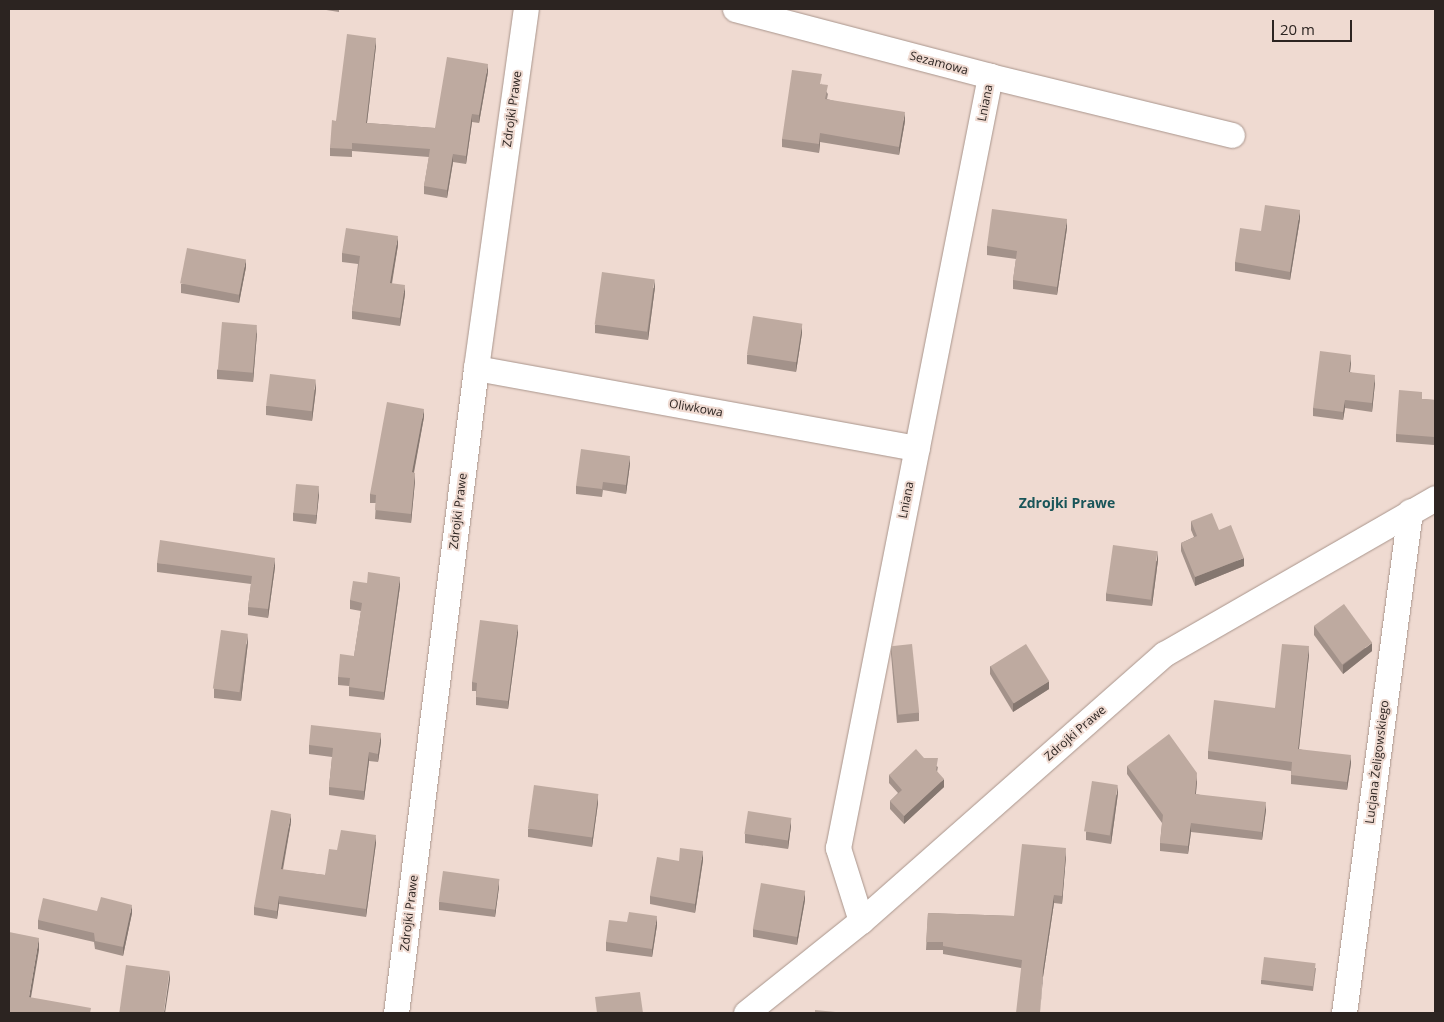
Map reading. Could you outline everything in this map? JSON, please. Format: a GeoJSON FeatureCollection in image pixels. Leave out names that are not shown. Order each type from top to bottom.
{"type":"FeatureCollection","features":[{"type":"Feature","properties":{"kind":"street","name":"Zdrojki Prawe"},"geometry":{"type":"LineString","coordinates":[[396,1013],[476,368],[526,9]]}},
{"type":"Feature","properties":{"kind":"street","name":"Sezamowa"},"geometry":{"type":"LineString","coordinates":[[735,9],[990,76],[1232,135]]}},
{"type":"Feature","properties":{"kind":"street","name":"Lniana"},"geometry":{"type":"LineString","coordinates":[[861,921],[838,848],[990,76]]}},
{"type":"Feature","properties":{"kind":"street","name":"Oliwkowa"},"geometry":{"type":"LineString","coordinates":[[476,368],[916,448]]}},
{"type":"Feature","properties":{"kind":"street","name":"Zdrojki Prawe"},"geometry":{"type":"LineString","coordinates":[[746,1013],[861,921],[1164,654],[1410,510],[1435,498]]}},
{"type":"Feature","properties":{"kind":"street","name":"Lucjana Żeligowskiego"},"geometry":{"type":"LineString","coordinates":[[1344,1013],[1410,510]]}},
{"type":"Feature","properties":{"kind":"building"},"geometry":{"type":"Polygon","coordinates":[[[347,34],[376,38],[366,123],[435,128],[447,57],[488,64],[479,115],[472,114],[466,156],[453,154],[447,190],[424,186],[430,149],[352,143],[352,149],[330,148],[332,120],[336,121],[347,34]]]}},
{"type":"Feature","properties":{"kind":"building"},"geometry":{"type":"Polygon","coordinates":[[[792,70],[822,74],[820,84],[828,85],[825,99],[905,112],[899,147],[820,133],[819,144],[782,139],[792,70]]]}},
{"type":"Feature","properties":{"kind":"building"},"geometry":{"type":"Polygon","coordinates":[[[1265,205],[1300,210],[1290,272],[1235,262],[1240,228],[1261,231],[1265,205]]]}},
{"type":"Feature","properties":{"kind":"building"},"geometry":{"type":"Polygon","coordinates":[[[992,209],[1067,219],[1057,287],[1013,280],[1017,251],[987,246],[992,209]]]}},
{"type":"Feature","properties":{"kind":"building"},"geometry":{"type":"Polygon","coordinates":[[[346,228],[398,236],[390,283],[405,285],[400,318],[352,311],[360,256],[342,253],[346,228]]]}},
{"type":"Feature","properties":{"kind":"building"},"geometry":{"type":"Polygon","coordinates":[[[187,248],[246,259],[239,295],[180,283],[187,248]]]}},
{"type":"Feature","properties":{"kind":"building"},"geometry":{"type":"Polygon","coordinates":[[[602,272],[654,279],[647,332],[595,324],[602,272]]]}},
{"type":"Feature","properties":{"kind":"building"},"geometry":{"type":"Polygon","coordinates":[[[753,316],[802,324],[796,362],[747,355],[753,316]]]}},
{"type":"Feature","properties":{"kind":"building"},"geometry":{"type":"Polygon","coordinates":[[[222,322],[257,325],[253,373],[218,370],[222,322]]]}},
{"type":"Feature","properties":{"kind":"building"},"geometry":{"type":"Polygon","coordinates":[[[1320,351],[1351,355],[1349,372],[1375,375],[1372,403],[1345,400],[1343,412],[1313,408],[1320,351]]]}},
{"type":"Feature","properties":{"kind":"building"},"geometry":{"type":"Polygon","coordinates":[[[270,374],[316,380],[312,411],[266,406],[270,374]]]}},
{"type":"Feature","properties":{"kind":"building"},"geometry":{"type":"Polygon","coordinates":[[[1399,390],[1422,392],[1422,399],[1435,400],[1434,437],[1396,434],[1399,390]]]}},
{"type":"Feature","properties":{"kind":"building"},"geometry":{"type":"Polygon","coordinates":[[[387,402],[424,409],[412,472],[415,473],[411,514],[375,510],[376,495],[370,494],[387,402]]]}},
{"type":"Feature","properties":{"kind":"building"},"geometry":{"type":"Polygon","coordinates":[[[581,449],[630,456],[626,485],[603,482],[602,489],[576,486],[581,449]]]}},
{"type":"Feature","properties":{"kind":"building"},"geometry":{"type":"Polygon","coordinates":[[[296,484],[319,486],[316,515],[293,513],[296,484]]]}},
{"type":"Feature","properties":{"kind":"building"},"geometry":{"type":"Polygon","coordinates":[[[1212,513],[1219,530],[1231,525],[1244,558],[1195,577],[1181,543],[1197,536],[1191,521],[1212,513]]]}},
{"type":"Feature","properties":{"kind":"building"},"geometry":{"type":"Polygon","coordinates":[[[160,540],[275,558],[268,609],[248,607],[252,576],[157,563],[160,540]]]}},
{"type":"Feature","properties":{"kind":"building"},"geometry":{"type":"Polygon","coordinates":[[[1113,545],[1158,551],[1151,600],[1106,594],[1113,545]]]}},
{"type":"Feature","properties":{"kind":"building"},"geometry":{"type":"Polygon","coordinates":[[[368,572],[400,577],[384,692],[349,687],[350,678],[338,677],[340,654],[354,656],[362,603],[350,600],[353,581],[367,583],[368,572]]]}},
{"type":"Feature","properties":{"kind":"building"},"geometry":{"type":"Polygon","coordinates":[[[1344,604],[1372,643],[1342,665],[1314,626],[1344,604]]]}},
{"type":"Feature","properties":{"kind":"building"},"geometry":{"type":"Polygon","coordinates":[[[480,620],[518,625],[508,701],[476,697],[477,683],[472,682],[480,620]]]}},
{"type":"Feature","properties":{"kind":"building"},"geometry":{"type":"Polygon","coordinates":[[[221,630],[248,634],[240,692],[213,688],[221,630]]]}},
{"type":"Feature","properties":{"kind":"building"},"geometry":{"type":"Polygon","coordinates":[[[912,644],[919,713],[898,715],[891,646],[912,644]]]}},
{"type":"Feature","properties":{"kind":"building"},"geometry":{"type":"Polygon","coordinates":[[[1026,644],[1049,681],[1014,704],[990,666],[1026,644]]]}},
{"type":"Feature","properties":{"kind":"building"},"geometry":{"type":"Polygon","coordinates":[[[1282,644],[1309,646],[1298,749],[1351,755],[1347,782],[1291,775],[1292,762],[1208,751],[1214,700],[1275,708],[1282,644]]]}},
{"type":"Feature","properties":{"kind":"building"},"geometry":{"type":"Polygon","coordinates":[[[311,725],[381,733],[378,754],[369,752],[364,791],[329,787],[333,748],[309,745],[311,725]]]}},
{"type":"Feature","properties":{"kind":"building"},"geometry":{"type":"Polygon","coordinates":[[[1169,734],[1197,773],[1195,794],[1266,802],[1262,832],[1191,823],[1188,846],[1160,843],[1163,815],[1127,766],[1169,734]]]}},
{"type":"Feature","properties":{"kind":"building"},"geometry":{"type":"Polygon","coordinates":[[[916,749],[924,758],[938,758],[936,770],[944,779],[904,816],[890,801],[902,790],[889,775],[916,749]]]}},
{"type":"Feature","properties":{"kind":"building"},"geometry":{"type":"Polygon","coordinates":[[[1092,781],[1118,785],[1110,835],[1084,831],[1092,781]]]}},
{"type":"Feature","properties":{"kind":"building"},"geometry":{"type":"Polygon","coordinates":[[[534,785],[598,794],[592,838],[528,829],[534,785]]]}},
{"type":"Feature","properties":{"kind":"building"},"geometry":{"type":"Polygon","coordinates":[[[271,810],[291,814],[281,869],[325,875],[329,849],[337,850],[341,830],[376,835],[366,909],[279,896],[277,911],[254,907],[271,810]]]}},
{"type":"Feature","properties":{"kind":"building"},"geometry":{"type":"Polygon","coordinates":[[[748,811],[791,818],[788,841],[744,834],[748,811]]]}},
{"type":"Feature","properties":{"kind":"building"},"geometry":{"type":"Polygon","coordinates":[[[1022,844],[1066,848],[1062,896],[1054,895],[1043,969],[1040,1013],[1016,1013],[1022,960],[943,946],[943,942],[926,942],[928,913],[1014,916],[1022,844]]]}},
{"type":"Feature","properties":{"kind":"building"},"geometry":{"type":"Polygon","coordinates":[[[680,848],[703,851],[695,904],[650,896],[657,857],[679,861],[680,848]]]}},
{"type":"Feature","properties":{"kind":"building"},"geometry":{"type":"Polygon","coordinates":[[[443,871],[499,879],[495,910],[439,902],[443,871]]]}},
{"type":"Feature","properties":{"kind":"building"},"geometry":{"type":"Polygon","coordinates":[[[761,883],[805,891],[797,937],[753,929],[761,883]]]}},
{"type":"Feature","properties":{"kind":"building"},"geometry":{"type":"Polygon","coordinates":[[[101,897],[132,905],[123,947],[95,941],[94,933],[38,920],[43,898],[97,911],[101,897]]]}},
{"type":"Feature","properties":{"kind":"building"},"geometry":{"type":"Polygon","coordinates":[[[629,912],[657,916],[652,949],[606,942],[609,920],[627,922],[629,912]]]}},
{"type":"Feature","properties":{"kind":"building"},"geometry":{"type":"Polygon","coordinates":[[[9,932],[39,938],[29,997],[91,1008],[90,1013],[9,1013],[9,932]]]}},
{"type":"Feature","properties":{"kind":"building"},"geometry":{"type":"Polygon","coordinates":[[[1264,957],[1316,963],[1313,986],[1261,980],[1264,957]]]}},
{"type":"Feature","properties":{"kind":"building"},"geometry":{"type":"Polygon","coordinates":[[[126,965],[170,971],[164,1013],[119,1013],[126,965]]]}},
{"type":"Feature","properties":{"kind":"building"},"geometry":{"type":"Polygon","coordinates":[[[640,992],[643,1013],[597,1013],[595,997],[640,992]]]}},
{"type":"Feature","properties":{"kind":"building"},"geometry":{"type":"Polygon","coordinates":[[[815,1010],[846,1013],[815,1013],[815,1010]]]}},
{"type":"Feature","properties":{"kind":"district","name":"Zdrojki Prawe"},"geometry":{"type":"Point","coordinates":[1067,503]}}]}
